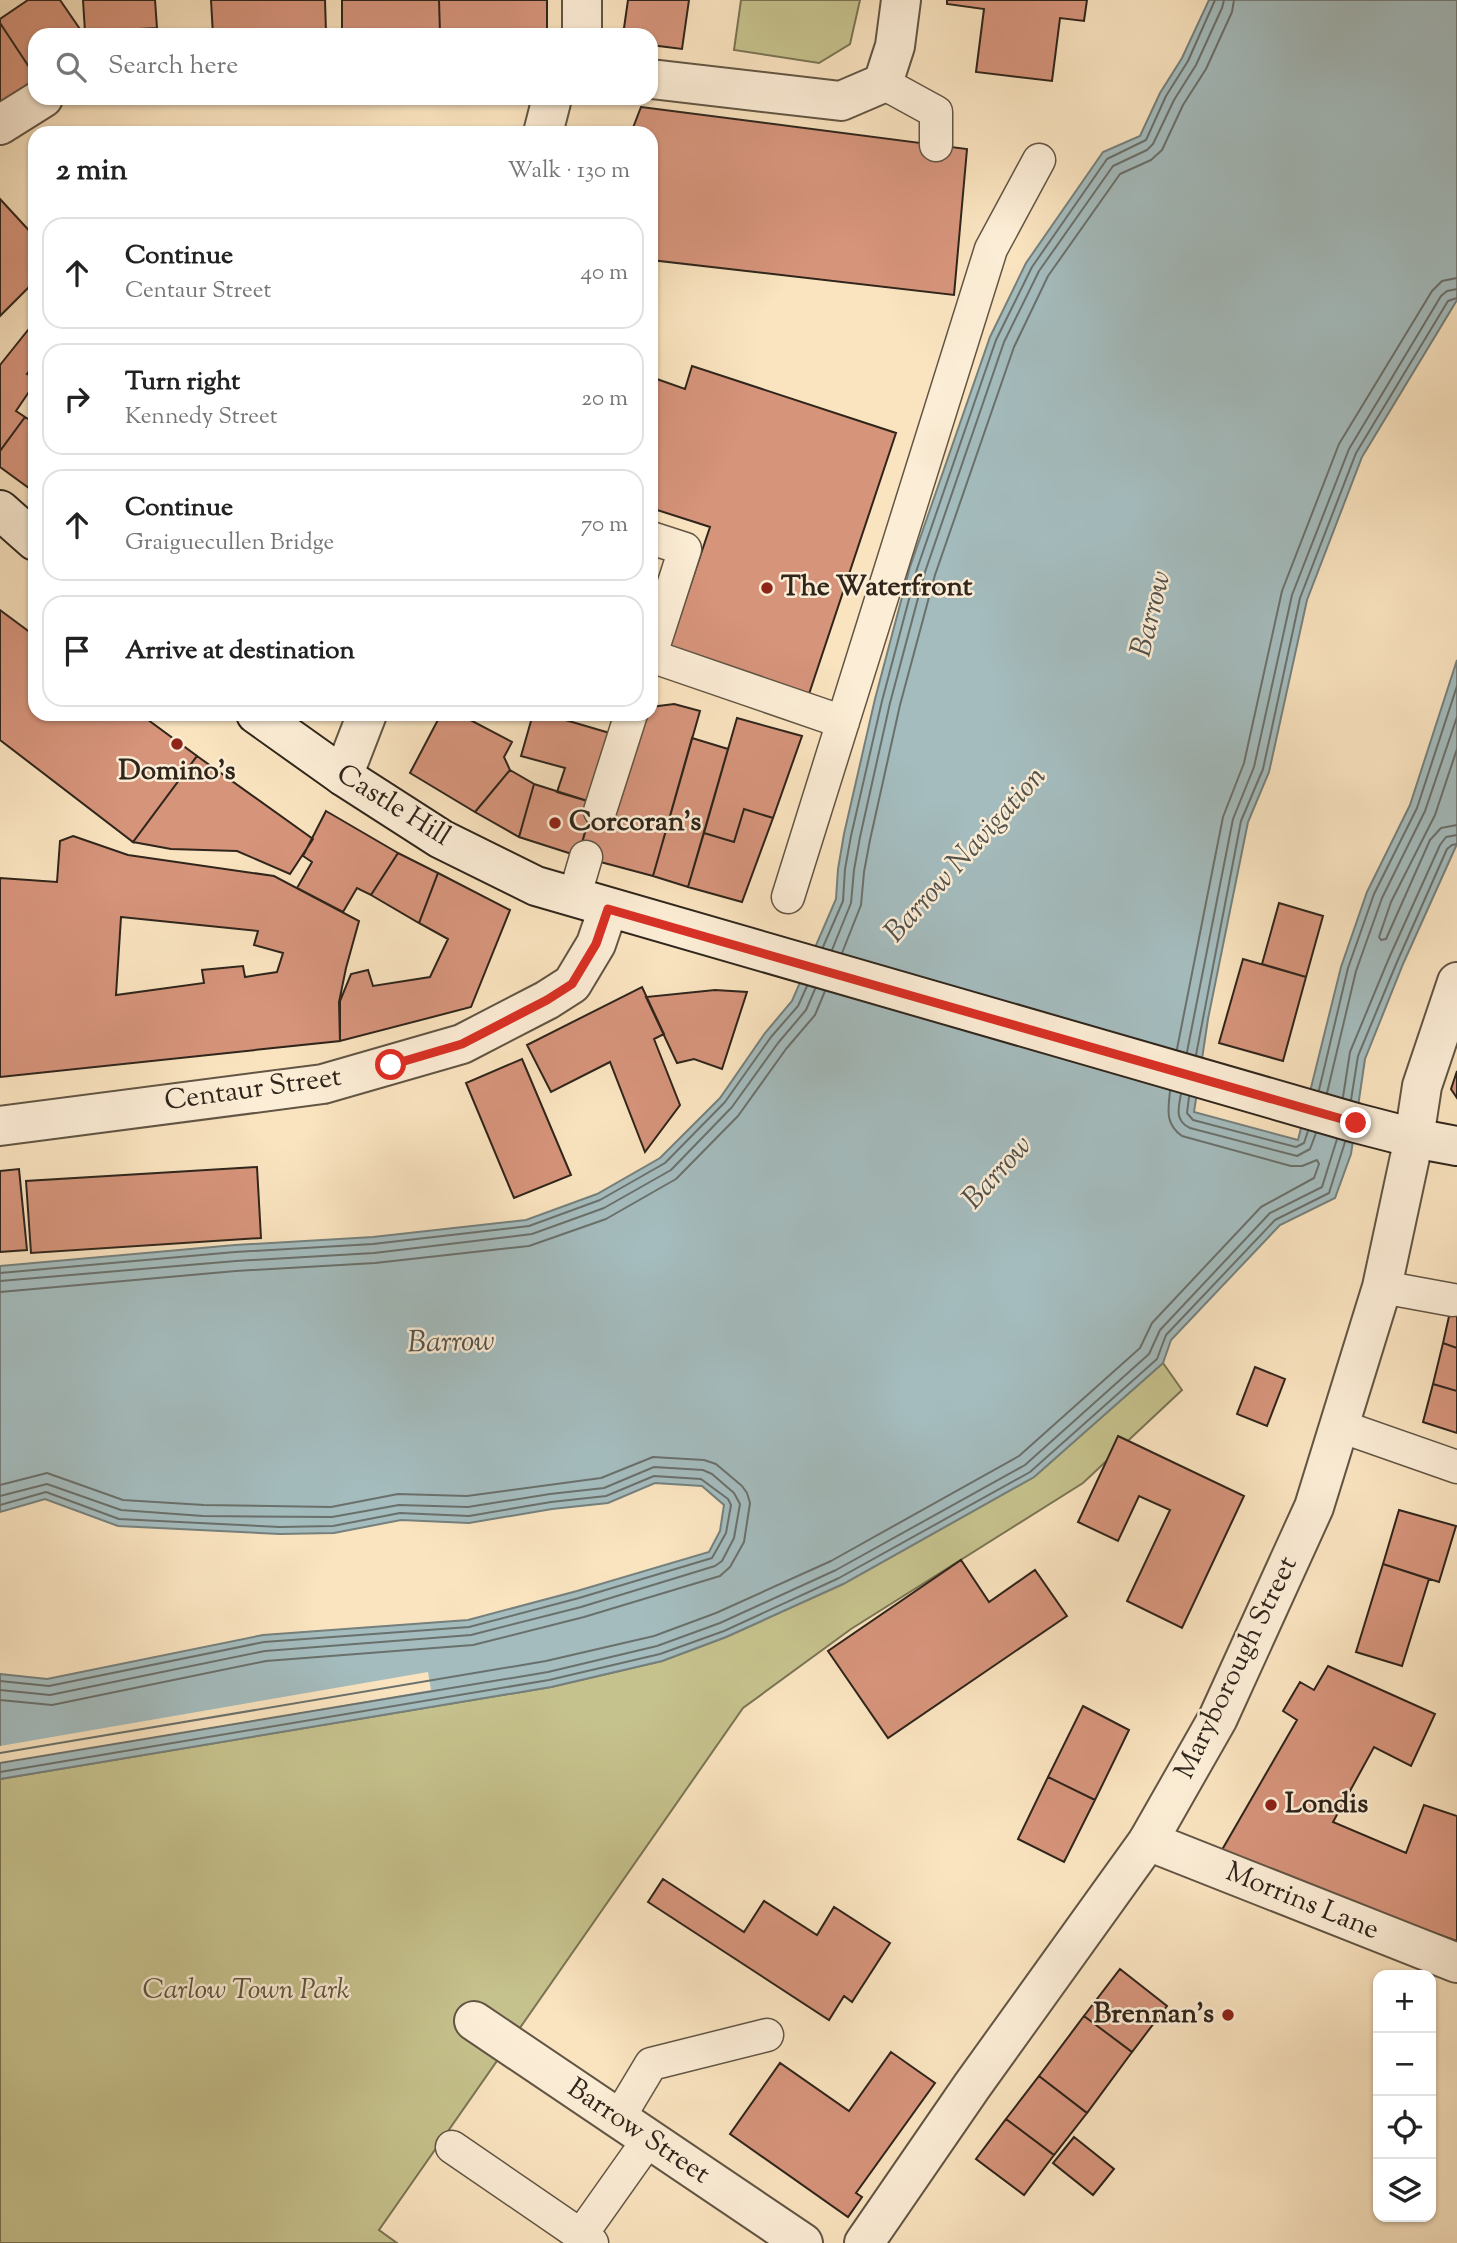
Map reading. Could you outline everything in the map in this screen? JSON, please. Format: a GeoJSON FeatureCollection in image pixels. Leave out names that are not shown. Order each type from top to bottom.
{"type":"FeatureCollection","features":[{"type":"Feature","properties":{"kind":"street"},"geometry":{"type":"LineString","coordinates":[[582,0],[582,28]]}},
{"type":"Feature","properties":{"kind":"street"},"geometry":{"type":"LineString","coordinates":[[658,80],[841,101],[883,83],[895,46],[901,0]]}},
{"type":"Feature","properties":{"kind":"street"},"geometry":{"type":"LineString","coordinates":[[0,125],[32,105]]}},
{"type":"Feature","properties":{"kind":"street"},"geometry":{"type":"LineString","coordinates":[[544,126],[550,105]]}},
{"type":"Feature","properties":{"kind":"street"},"geometry":{"type":"LineString","coordinates":[[0,510],[28,535]]}},
{"type":"Feature","properties":{"kind":"street","name":"Castle Hill"},"geometry":{"type":"LineString","coordinates":[[266,721],[343,776],[441,839],[536,886],[1356,1123],[1457,1146]]}},
{"type":"Feature","properties":{"kind":"street"},"geometry":{"type":"LineString","coordinates":[[343,776],[364,721]]}},
{"type":"Feature","properties":{"kind":"street","name":"Centaur Street"},"geometry":{"type":"LineString","coordinates":[[0,1126],[323,1084],[462,1044],[572,984],[596,944],[591,904]]}},
{"type":"Feature","properties":{"kind":"street","name":"Maryborough Street"},"geometry":{"type":"LineString","coordinates":[[864,2243],[972,2086],[1148,1841],[1218,1718],[1314,1507],[1382,1287],[1414,1138],[1422,1086],[1457,982]]}},
{"type":"Feature","properties":{"kind":"street","name":"Morrins Lane"},"geometry":{"type":"LineString","coordinates":[[1148,1841],[1457,1963]]}},
{"type":"Feature","properties":{"kind":"street","name":"Barrow Street"},"geometry":{"type":"LineString","coordinates":[[474,2021],[803,2243]]}},
{"type":"Feature","properties":{"kind":"lane"},"geometry":{"type":"LineString","coordinates":[[883,83],[936,112],[936,145]]}},
{"type":"Feature","properties":{"kind":"lane"},"geometry":{"type":"LineString","coordinates":[[788,897],[992,249],[1039,160]]}},
{"type":"Feature","properties":{"kind":"lane"},"geometry":{"type":"LineString","coordinates":[[658,540],[685,549],[658,633]]}},
{"type":"Feature","properties":{"kind":"lane"},"geometry":{"type":"LineString","coordinates":[[658,657],[843,722]]}},
{"type":"Feature","properties":{"kind":"lane"},"geometry":{"type":"LineString","coordinates":[[600,811],[629,721]]}},
{"type":"Feature","properties":{"kind":"lane"},"geometry":{"type":"LineString","coordinates":[[586,857],[591,904]]}},
{"type":"Feature","properties":{"kind":"lane"},"geometry":{"type":"LineString","coordinates":[[1382,1287],[1453,1300]]}},
{"type":"Feature","properties":{"kind":"lane"},"geometry":{"type":"LineString","coordinates":[[1340,1426],[1457,1467]]}},
{"type":"Feature","properties":{"kind":"lane"},"geometry":{"type":"LineString","coordinates":[[452,2147],[587,2239],[633,2129],[651,2064],[767,2035]]}},
{"type":"Feature","properties":{"kind":"green space"},"geometry":{"type":"Polygon","coordinates":[[[741,0],[860,0],[850,44],[819,63],[734,50],[741,0]]]}},
{"type":"Feature","properties":{"kind":"green space","name":"Carlow Town Park"},"geometry":{"type":"Polygon","coordinates":[[[1163,1363],[1182,1390],[1083,1483],[851,1629],[743,1708],[379,2230],[397,2243],[0,2243],[0,1779],[551,1687],[662,1661],[726,1637],[843,1584],[1034,1477],[1163,1363]]]}},
{"type":"Feature","properties":{"kind":"water"},"geometry":{"type":"Polygon","coordinates":[[[1209,0],[1457,0],[1457,300],[1362,457],[1307,600],[1269,772],[1248,822],[1208,1019],[1194,1112],[1298,1140],[1341,967],[1367,892],[1410,805],[1457,660],[1457,844],[1403,964],[1365,1059],[1351,1154],[1335,1198],[1280,1225],[1171,1340],[1163,1363],[1034,1477],[843,1584],[726,1637],[662,1661],[551,1687],[0,1779],[0,1674],[47,1679],[263,1635],[468,1620],[709,1552],[720,1531],[724,1505],[702,1486],[655,1483],[608,1503],[469,1523],[401,1520],[334,1533],[280,1534],[118,1526],[45,1499],[0,1512],[0,1266],[235,1245],[373,1237],[526,1220],[597,1194],[660,1158],[720,1098],[765,1033],[792,1001],[836,899],[844,834],[875,699],[910,567],[990,337],[1026,263],[1103,152],[1140,136],[1160,93],[1182,58],[1209,0]]]}},
{"type":"Feature","properties":{"kind":"pier"},"geometry":{"type":"Polygon","coordinates":[[[428,1672],[431,1690],[0,1764],[0,1746],[428,1672]]]}},
{"type":"Feature","properties":{"kind":"building"},"geometry":{"type":"Polygon","coordinates":[[[28,0],[60,0],[79,28],[28,28],[28,65],[0,19],[28,0]]]}},
{"type":"Feature","properties":{"kind":"building"},"geometry":{"type":"Polygon","coordinates":[[[83,0],[155,0],[157,28],[85,28],[83,0]]]}},
{"type":"Feature","properties":{"kind":"building"},"geometry":{"type":"Polygon","coordinates":[[[211,0],[325,0],[326,28],[213,28],[211,0]]]}},
{"type":"Feature","properties":{"kind":"building"},"geometry":{"type":"Polygon","coordinates":[[[342,0],[439,0],[440,28],[342,28],[342,0]]]}},
{"type":"Feature","properties":{"kind":"building"},"geometry":{"type":"Polygon","coordinates":[[[439,0],[547,0],[547,28],[440,28],[439,0]]]}},
{"type":"Feature","properties":{"kind":"building"},"geometry":{"type":"Polygon","coordinates":[[[628,0],[689,0],[682,49],[658,46],[658,28],[624,28],[628,0]]]}},
{"type":"Feature","properties":{"kind":"building"},"geometry":{"type":"Polygon","coordinates":[[[947,0],[1087,0],[1084,21],[1060,18],[1052,81],[976,72],[984,9],[947,4],[947,0]]]}},
{"type":"Feature","properties":{"kind":"building"},"geometry":{"type":"Polygon","coordinates":[[[0,23],[28,65],[28,88],[0,106],[0,23]]]}},
{"type":"Feature","properties":{"kind":"building"},"geometry":{"type":"Polygon","coordinates":[[[641,107],[967,149],[954,295],[658,261],[658,126],[634,126],[641,107]]]}},
{"type":"Feature","properties":{"kind":"building"},"geometry":{"type":"Polygon","coordinates":[[[0,199],[28,229],[28,288],[0,316],[0,199]]]}},
{"type":"Feature","properties":{"kind":"building"},"geometry":{"type":"Polygon","coordinates":[[[28,330],[28,393],[16,411],[25,417],[0,451],[0,365],[28,330]]]}},
{"type":"Feature","properties":{"kind":"building","name":"The Waterfront"},"geometry":{"type":"Polygon","coordinates":[[[692,366],[896,433],[809,694],[669,649],[710,527],[658,510],[658,379],[685,389],[692,366]]]}},
{"type":"Feature","properties":{"kind":"building"},"geometry":{"type":"Polygon","coordinates":[[[25,417],[28,419],[28,487],[0,467],[0,451],[25,417]]]}},
{"type":"Feature","properties":{"kind":"building"},"geometry":{"type":"Polygon","coordinates":[[[0,610],[28,631],[28,721],[150,721],[197,756],[133,842],[0,740],[0,610]]]}},
{"type":"Feature","properties":{"kind":"building"},"geometry":{"type":"Polygon","coordinates":[[[674,704],[700,711],[653,876],[578,856],[592,808],[635,721],[658,721],[658,706],[674,704]]]}},
{"type":"Feature","properties":{"kind":"building"},"geometry":{"type":"Polygon","coordinates":[[[737,718],[802,736],[773,818],[744,809],[734,842],[704,833],[737,718]]]}},
{"type":"Feature","properties":{"kind":"building"},"geometry":{"type":"Polygon","coordinates":[[[437,721],[472,721],[512,742],[504,757],[510,770],[475,812],[410,773],[437,721]]]}},
{"type":"Feature","properties":{"kind":"building"},"geometry":{"type":"Polygon","coordinates":[[[531,721],[569,721],[613,734],[594,803],[557,792],[565,768],[521,756],[531,721]]]}},
{"type":"Feature","properties":{"kind":"building"},"geometry":{"type":"Polygon","coordinates":[[[692,738],[728,749],[688,887],[653,876],[692,738]]]}},
{"type":"Feature","properties":{"kind":"building"},"geometry":{"type":"Polygon","coordinates":[[[197,756],[313,839],[290,874],[237,851],[171,849],[133,842],[197,756]]]}},
{"type":"Feature","properties":{"kind":"building"},"geometry":{"type":"Polygon","coordinates":[[[510,770],[534,784],[519,837],[475,812],[510,770]]]}},
{"type":"Feature","properties":{"kind":"building","name":"Corcoran’s"},"geometry":{"type":"Polygon","coordinates":[[[534,784],[594,803],[578,856],[519,837],[534,784]]]}},
{"type":"Feature","properties":{"kind":"building"},"geometry":{"type":"Polygon","coordinates":[[[744,809],[773,818],[742,902],[688,887],[704,833],[734,842],[744,809]]]}},
{"type":"Feature","properties":{"kind":"building"},"geometry":{"type":"Polygon","coordinates":[[[326,811],[398,853],[371,895],[357,888],[343,912],[297,888],[312,862],[303,856],[326,811]]]}},
{"type":"Feature","properties":{"kind":"building"},"geometry":{"type":"Polygon","coordinates":[[[73,836],[128,855],[274,876],[359,921],[339,1002],[340,1041],[0,1077],[0,878],[57,882],[60,841],[73,836]],[[121,917],[116,995],[204,983],[202,970],[243,966],[245,977],[277,972],[283,953],[254,945],[258,931],[121,917]]]}},
{"type":"Feature","properties":{"kind":"building"},"geometry":{"type":"Polygon","coordinates":[[[398,853],[438,873],[419,923],[371,895],[398,853]]]}},
{"type":"Feature","properties":{"kind":"building"},"geometry":{"type":"Polygon","coordinates":[[[438,873],[510,910],[471,1007],[340,1041],[340,1001],[351,974],[368,970],[373,986],[430,977],[448,939],[419,923],[438,873]]]}},
{"type":"Feature","properties":{"kind":"building"},"geometry":{"type":"Polygon","coordinates":[[[1279,903],[1323,916],[1306,977],[1262,964],[1279,903]]]}},
{"type":"Feature","properties":{"kind":"building"},"geometry":{"type":"Polygon","coordinates":[[[1243,959],[1306,977],[1283,1061],[1219,1043],[1243,959]]]}},
{"type":"Feature","properties":{"kind":"building"},"geometry":{"type":"Polygon","coordinates":[[[642,987],[664,1034],[654,1039],[680,1105],[645,1152],[610,1062],[551,1092],[527,1045],[642,987]]]}},
{"type":"Feature","properties":{"kind":"building"},"geometry":{"type":"Polygon","coordinates":[[[715,990],[747,992],[722,1069],[694,1059],[677,1063],[646,997],[715,990]]]}},
{"type":"Feature","properties":{"kind":"building"},"geometry":{"type":"Polygon","coordinates":[[[522,1059],[571,1175],[514,1198],[466,1083],[522,1059]]]}},
{"type":"Feature","properties":{"kind":"building"},"geometry":{"type":"Polygon","coordinates":[[[1457,1071],[1457,1098],[1451,1089],[1457,1071]]]}},
{"type":"Feature","properties":{"kind":"building"},"geometry":{"type":"Polygon","coordinates":[[[257,1167],[261,1238],[31,1253],[26,1181],[257,1167]]]}},
{"type":"Feature","properties":{"kind":"building"},"geometry":{"type":"Polygon","coordinates":[[[19,1169],[27,1250],[0,1252],[0,1171],[19,1169]]]}},
{"type":"Feature","properties":{"kind":"building"},"geometry":{"type":"Polygon","coordinates":[[[1454,1294],[1457,1295],[1457,1348],[1443,1343],[1454,1294]]]}},
{"type":"Feature","properties":{"kind":"building"},"geometry":{"type":"Polygon","coordinates":[[[1443,1343],[1457,1348],[1457,1391],[1433,1384],[1443,1343]]]}},
{"type":"Feature","properties":{"kind":"building"},"geometry":{"type":"Polygon","coordinates":[[[1255,1367],[1285,1379],[1267,1426],[1237,1414],[1255,1367]]]}},
{"type":"Feature","properties":{"kind":"building"},"geometry":{"type":"Polygon","coordinates":[[[1433,1384],[1457,1391],[1457,1433],[1423,1422],[1433,1384]]]}},
{"type":"Feature","properties":{"kind":"building"},"geometry":{"type":"Polygon","coordinates":[[[1118,1436],[1244,1496],[1182,1628],[1127,1601],[1170,1510],[1139,1496],[1118,1541],[1078,1522],[1118,1436]]]}},
{"type":"Feature","properties":{"kind":"building"},"geometry":{"type":"Polygon","coordinates":[[[1399,1510],[1456,1526],[1439,1582],[1383,1564],[1399,1510]]]}},
{"type":"Feature","properties":{"kind":"building"},"geometry":{"type":"Polygon","coordinates":[[[961,1560],[989,1602],[1035,1570],[1067,1616],[888,1738],[828,1651],[961,1560]]]}},
{"type":"Feature","properties":{"kind":"building"},"geometry":{"type":"Polygon","coordinates":[[[1383,1564],[1429,1579],[1402,1666],[1356,1652],[1383,1564]]]}},
{"type":"Feature","properties":{"kind":"building"},"geometry":{"type":"Polygon","coordinates":[[[1328,1666],[1435,1714],[1411,1766],[1374,1747],[1333,1822],[1406,1853],[1424,1805],[1457,1816],[1457,1941],[1219,1855],[1297,1720],[1283,1711],[1300,1682],[1314,1690],[1328,1666]]]}},
{"type":"Feature","properties":{"kind":"building"},"geometry":{"type":"Polygon","coordinates":[[[1083,1706],[1129,1730],[1095,1800],[1048,1777],[1083,1706]]]}},
{"type":"Feature","properties":{"kind":"building"},"geometry":{"type":"Polygon","coordinates":[[[1048,1777],[1095,1800],[1064,1862],[1018,1839],[1048,1777]]]}},
{"type":"Feature","properties":{"kind":"building"},"geometry":{"type":"Polygon","coordinates":[[[663,1879],[744,1932],[764,1901],[817,1935],[834,1907],[890,1943],[852,2002],[844,1996],[829,2020],[648,1902],[663,1879]]]}},
{"type":"Feature","properties":{"kind":"building"},"geometry":{"type":"Polygon","coordinates":[[[1120,1969],[1167,2006],[1132,2052],[1084,2016],[1120,1969]]]}},
{"type":"Feature","properties":{"kind":"building"},"geometry":{"type":"Polygon","coordinates":[[[1084,2016],[1132,2052],[1087,2113],[1039,2076],[1084,2016]]]}},
{"type":"Feature","properties":{"kind":"building"},"geometry":{"type":"Polygon","coordinates":[[[891,2052],[935,2083],[856,2193],[862,2197],[848,2217],[730,2134],[780,2063],[849,2111],[891,2052]]]}},
{"type":"Feature","properties":{"kind":"building"},"geometry":{"type":"Polygon","coordinates":[[[1039,2076],[1087,2113],[1054,2155],[1006,2119],[1039,2076]]]}},
{"type":"Feature","properties":{"kind":"building"},"geometry":{"type":"Polygon","coordinates":[[[1006,2119],[1054,2155],[1024,2195],[976,2159],[1006,2119]]]}},
{"type":"Feature","properties":{"kind":"building"},"geometry":{"type":"Polygon","coordinates":[[[1074,2137],[1114,2169],[1093,2195],[1053,2163],[1074,2137]]]}},
{"type":"Feature","properties":{"kind":"place","name":"The Waterfront"},"geometry":{"type":"Point","coordinates":[767,588]}},
{"type":"Feature","properties":{"kind":"place","name":"Domino's"},"geometry":{"type":"Point","coordinates":[177,744]}},
{"type":"Feature","properties":{"kind":"place","name":"Corcoran’s"},"geometry":{"type":"Point","coordinates":[555,823]}},
{"type":"Feature","properties":{"kind":"place","name":"Londis"},"geometry":{"type":"Point","coordinates":[1271,1805]}},
{"type":"Feature","properties":{"kind":"place","name":"Brennan’s"},"geometry":{"type":"Point","coordinates":[1228,2015]}},
{"type":"Feature","properties":{"kind":"route"},"geometry":{"type":"LineString","coordinates":[[391,1065],[462,1044],[572,984],[596,944],[608,909],[1356,1123]]}},
{"type":"Feature","properties":{"kind":"water label","name":"Barrow"},"geometry":{"type":"Point","coordinates":[1152,614]}},
{"type":"Feature","properties":{"kind":"water label","name":"Barrow Navigation"},"geometry":{"type":"Point","coordinates":[966,855]}},
{"type":"Feature","properties":{"kind":"water label","name":"Barrow"},"geometry":{"type":"Point","coordinates":[998,1173]}},
{"type":"Feature","properties":{"kind":"water label","name":"Barrow"},"geometry":{"type":"Point","coordinates":[451,1343]}}]}
